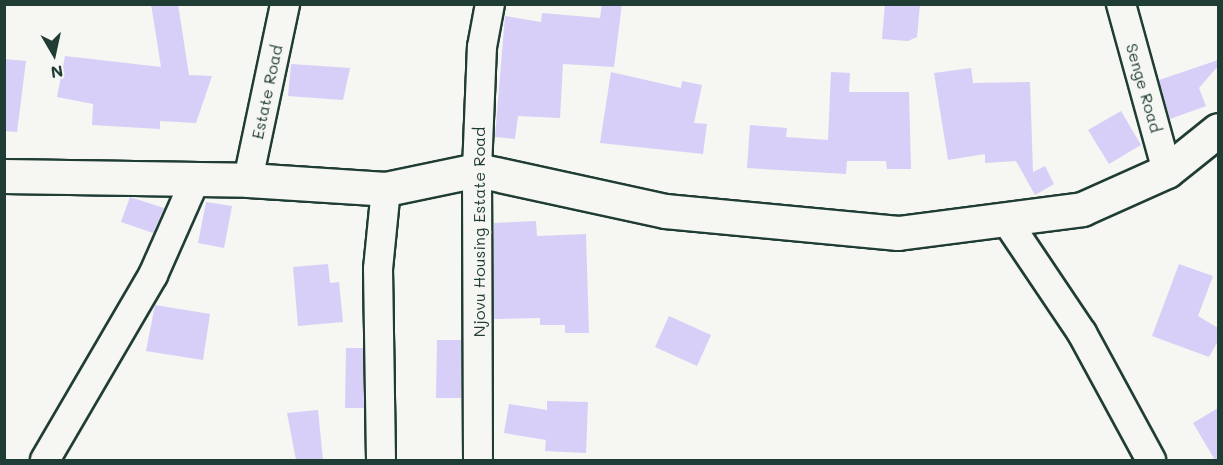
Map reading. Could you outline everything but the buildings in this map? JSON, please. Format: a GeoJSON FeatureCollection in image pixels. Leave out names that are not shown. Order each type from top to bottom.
{"type":"FeatureCollection","features":[{"type":"Feature","properties":{"kind":"street","name":"Estate Road"},"geometry":{"type":"LineString","coordinates":[[248,180],[285,4]]}},
{"type":"Feature","properties":{"kind":"street","name":"Njovu Housing Estate Road"},"geometry":{"type":"LineString","coordinates":[[478,460],[477,170],[482,47],[490,4]]}},
{"type":"Feature","properties":{"kind":"street","name":"Senge Road"},"geometry":{"type":"LineString","coordinates":[[1121,4],[1167,171]]}},
{"type":"Feature","properties":{"kind":"street"},"geometry":{"type":"LineString","coordinates":[[4,176],[248,180],[386,189],[477,170],[665,211],[898,233],[1082,209],[1167,171],[1218,130]]}},
{"type":"Feature","properties":{"kind":"street"},"geometry":{"type":"LineString","coordinates":[[45,460],[153,275],[195,180]]}},
{"type":"Feature","properties":{"kind":"street"},"geometry":{"type":"LineString","coordinates":[[381,460],[378,269],[386,189]]}},
{"type":"Feature","properties":{"kind":"street"},"geometry":{"type":"LineString","coordinates":[[1006,220],[1082,333],[1151,460]]}}]}
